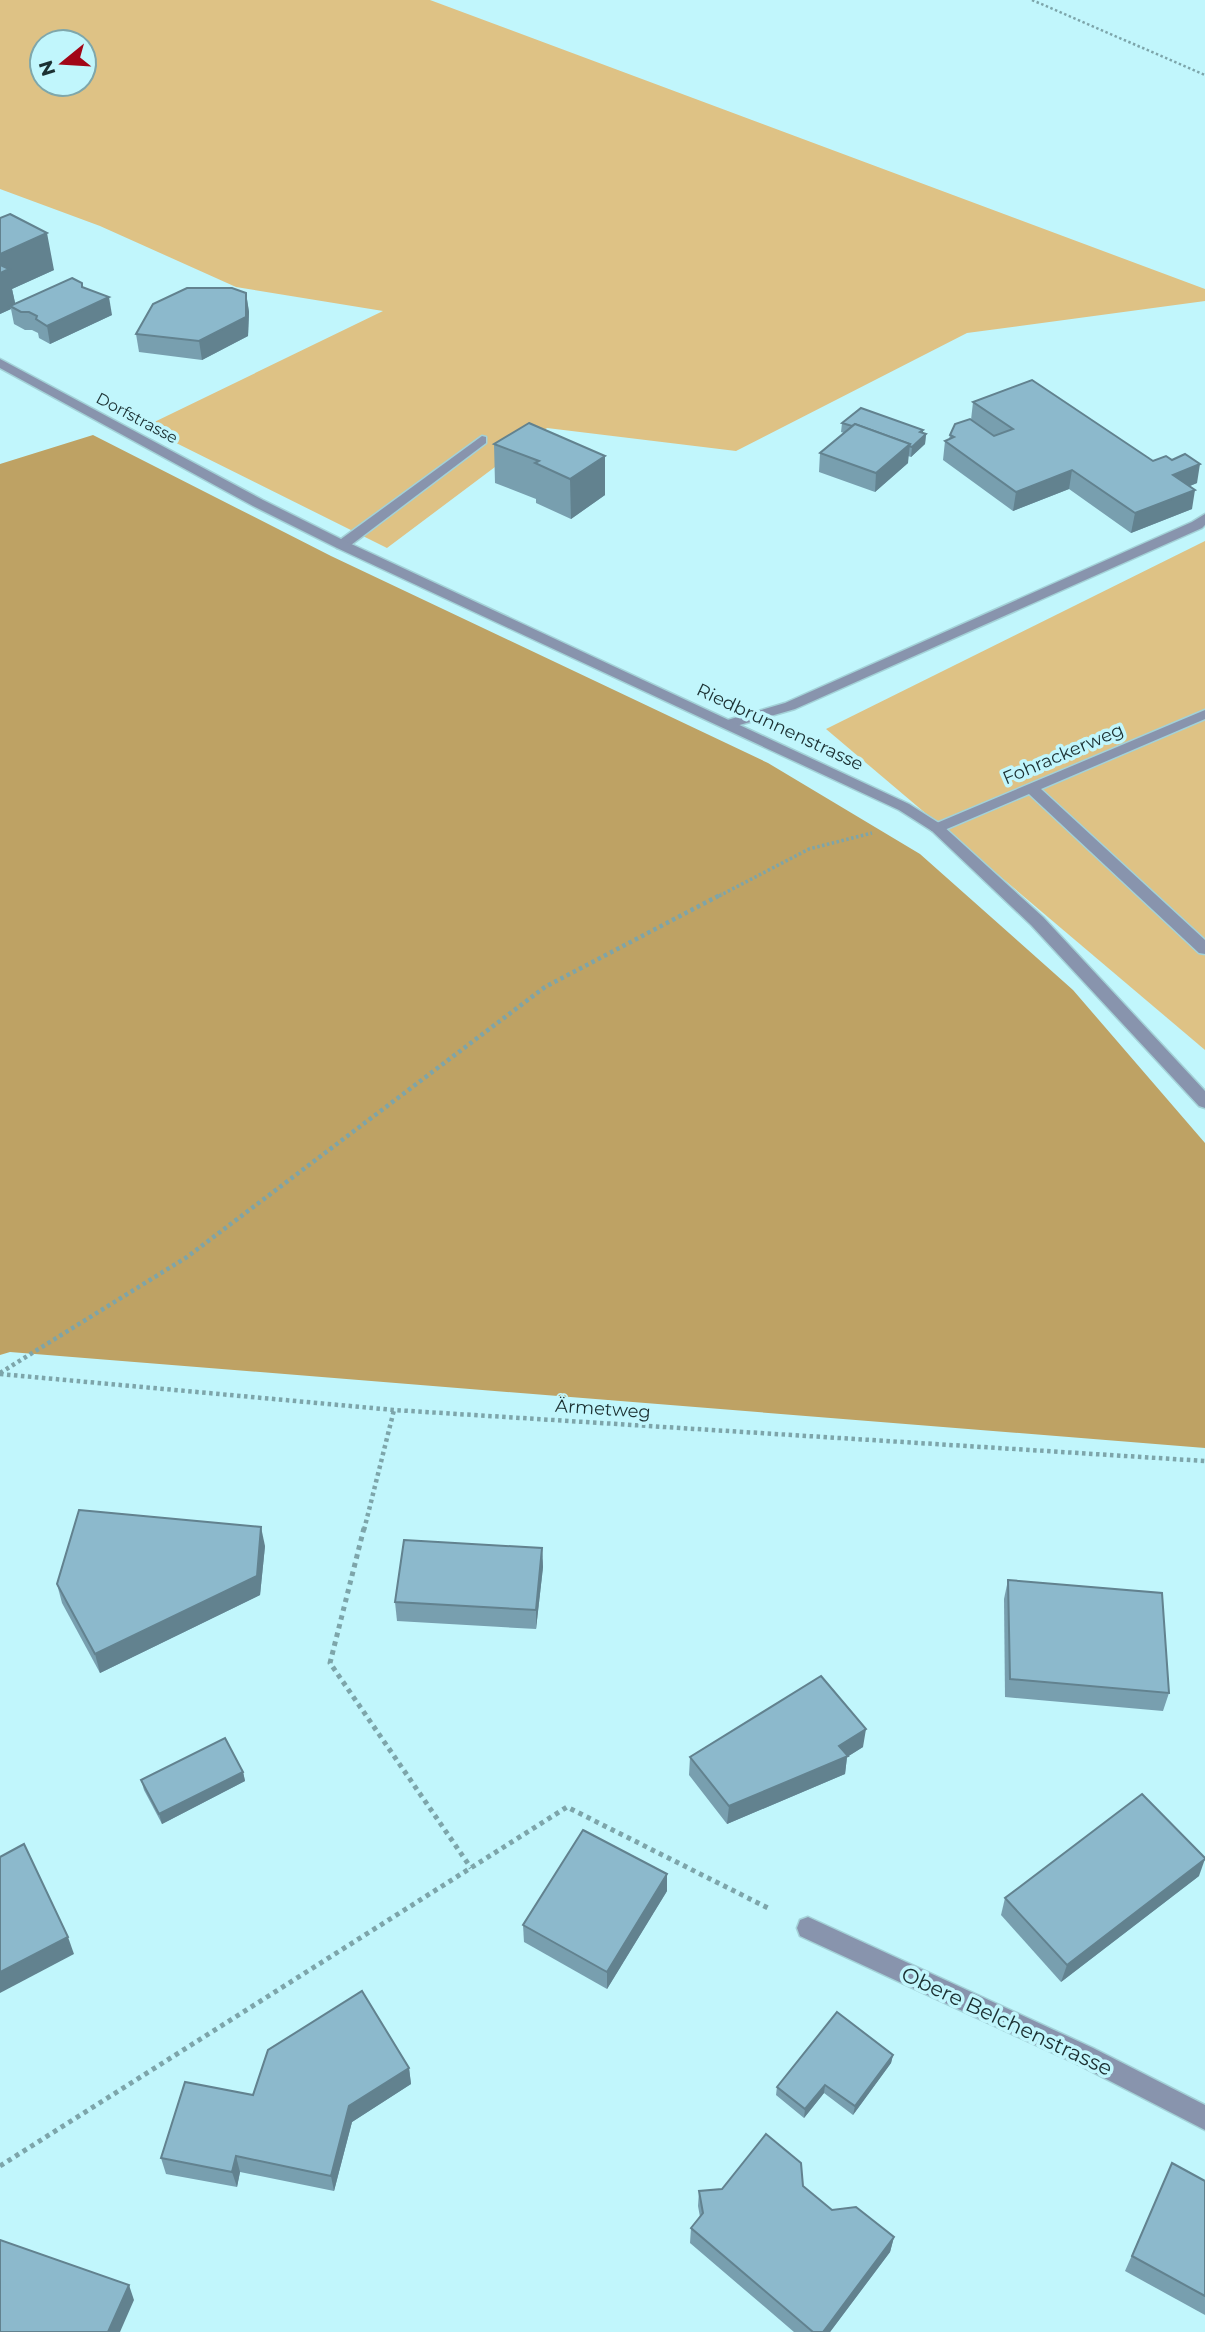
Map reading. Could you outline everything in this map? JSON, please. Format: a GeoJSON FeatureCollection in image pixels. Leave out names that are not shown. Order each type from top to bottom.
{"type":"FeatureCollection","features":[{"type":"Feature","properties":{"kind":"street","name":"Dorfstrasse"},"geometry":{"type":"LineString","coordinates":[[0,363],[258,503]]}},
{"type":"Feature","properties":{"kind":"street"},"geometry":{"type":"LineString","coordinates":[[342,545],[482,440]]}},
{"type":"Feature","properties":{"kind":"street","name":"Riedbrunnenstrasse"},"geometry":{"type":"LineString","coordinates":[[258,503],[342,545],[904,807],[930,824],[1037,921],[1205,1101]]}},
{"type":"Feature","properties":{"kind":"street"},"geometry":{"type":"LineString","coordinates":[[729,724],[790,706],[1197,525],[1205,518]]}},
{"type":"Feature","properties":{"kind":"street","name":"Fohrackerweg"},"geometry":{"type":"LineString","coordinates":[[930,824],[1031,788],[1205,714]]}},
{"type":"Feature","properties":{"kind":"street"},"geometry":{"type":"LineString","coordinates":[[1031,788],[1205,949]]}},
{"type":"Feature","properties":{"kind":"street","name":"Obere Belchenstrasse"},"geometry":{"type":"LineString","coordinates":[[808,1928],[1085,2056],[1205,2118]]}},
{"type":"Feature","properties":{"kind":"path"},"geometry":{"type":"LineString","coordinates":[[1032,0],[1205,75]]}},
{"type":"Feature","properties":{"kind":"path"},"geometry":{"type":"LineString","coordinates":[[0,1374],[187,1257],[545,987],[809,849],[930,824]]}},
{"type":"Feature","properties":{"kind":"path","name":"Ärmetweg"},"geometry":{"type":"LineString","coordinates":[[0,1374],[394,1410],[1205,1461]]}},
{"type":"Feature","properties":{"kind":"path"},"geometry":{"type":"LineString","coordinates":[[394,1410],[330,1663],[471,1868]]}},
{"type":"Feature","properties":{"kind":"path"},"geometry":{"type":"LineString","coordinates":[[0,2166],[567,1807],[808,1928]]}},
{"type":"Feature","properties":{"kind":"shaded area"},"geometry":{"type":"Polygon","coordinates":[[[0,0],[430,0],[1205,289],[1205,301],[967,333],[736,451],[547,428],[387,548],[144,427],[383,311],[236,287],[100,226],[0,189],[0,0]]]}},
{"type":"Feature","properties":{"kind":"shaded area"},"geometry":{"type":"Polygon","coordinates":[[[93,435],[331,556],[768,763],[920,854],[1073,990],[1205,1143],[1205,1448],[10,1352],[0,1355],[0,464],[93,435]]]}},
{"type":"Feature","properties":{"kind":"shaded area"},"geometry":{"type":"Polygon","coordinates":[[[1205,541],[1205,1050],[826,729],[1205,541]]]}},
{"type":"Feature","properties":{"kind":"building"},"geometry":{"type":"Polygon","coordinates":[[[10,214],[47,233],[0,254],[0,218],[10,214]]]}},
{"type":"Feature","properties":{"kind":"building"},"geometry":{"type":"Polygon","coordinates":[[[0,265],[9,269],[0,273],[0,265]]]}},
{"type":"Feature","properties":{"kind":"building"},"geometry":{"type":"Polygon","coordinates":[[[72,278],[82,283],[82,287],[109,297],[47,326],[36,319],[37,316],[10,306],[72,278]]]}},
{"type":"Feature","properties":{"kind":"building"},"geometry":{"type":"Polygon","coordinates":[[[187,288],[232,288],[246,293],[246,317],[199,341],[136,334],[153,304],[187,288]]]}},
{"type":"Feature","properties":{"kind":"building"},"geometry":{"type":"Polygon","coordinates":[[[1032,380],[1153,461],[1166,456],[1172,460],[1185,454],[1200,464],[1173,475],[1195,490],[1135,513],[1072,470],[1016,492],[945,441],[954,437],[950,435],[955,424],[970,419],[994,436],[1013,429],[973,402],[1032,380]]]}},
{"type":"Feature","properties":{"kind":"building"},"geometry":{"type":"Polygon","coordinates":[[[861,408],[923,430],[920,432],[926,434],[912,447],[855,424],[852,426],[842,423],[861,408]]]}},
{"type":"Feature","properties":{"kind":"building"},"geometry":{"type":"Polygon","coordinates":[[[529,423],[605,456],[570,479],[535,463],[539,461],[494,444],[529,423]]]}},
{"type":"Feature","properties":{"kind":"building"},"geometry":{"type":"Polygon","coordinates":[[[855,424],[910,444],[876,473],[820,453],[855,424]]]}},
{"type":"Feature","properties":{"kind":"building"},"geometry":{"type":"Polygon","coordinates":[[[79,1510],[261,1527],[257,1576],[95,1654],[57,1584],[79,1510]]]}},
{"type":"Feature","properties":{"kind":"building"},"geometry":{"type":"Polygon","coordinates":[[[404,1540],[542,1548],[536,1610],[395,1602],[404,1540]]]}},
{"type":"Feature","properties":{"kind":"building"},"geometry":{"type":"Polygon","coordinates":[[[1008,1580],[1162,1593],[1169,1693],[1010,1679],[1008,1580]]]}},
{"type":"Feature","properties":{"kind":"building"},"geometry":{"type":"Polygon","coordinates":[[[821,1676],[866,1729],[839,1746],[848,1756],[729,1806],[690,1757],[821,1676]]]}},
{"type":"Feature","properties":{"kind":"building"},"geometry":{"type":"Polygon","coordinates":[[[225,1738],[243,1772],[159,1814],[141,1780],[225,1738]]]}},
{"type":"Feature","properties":{"kind":"building"},"geometry":{"type":"Polygon","coordinates":[[[1142,1794],[1205,1859],[1067,1965],[1005,1898],[1142,1794]]]}},
{"type":"Feature","properties":{"kind":"building"},"geometry":{"type":"Polygon","coordinates":[[[583,1830],[667,1874],[607,1972],[523,1925],[583,1830]]]}},
{"type":"Feature","properties":{"kind":"building"},"geometry":{"type":"Polygon","coordinates":[[[24,1844],[68,1937],[0,1972],[0,1857],[24,1844]]]}},
{"type":"Feature","properties":{"kind":"building"},"geometry":{"type":"Polygon","coordinates":[[[362,1991],[409,2068],[349,2106],[331,2176],[236,2156],[232,2172],[161,2158],[185,2082],[253,2095],[268,2050],[362,1991]]]}},
{"type":"Feature","properties":{"kind":"building"},"geometry":{"type":"Polygon","coordinates":[[[837,2012],[893,2055],[855,2106],[825,2085],[805,2109],[777,2087],[837,2012]]]}},
{"type":"Feature","properties":{"kind":"building"},"geometry":{"type":"Polygon","coordinates":[[[766,2134],[801,2163],[803,2186],[832,2210],[856,2207],[894,2237],[823,2332],[813,2332],[691,2228],[703,2213],[699,2191],[722,2189],[766,2134]]]}},
{"type":"Feature","properties":{"kind":"building"},"geometry":{"type":"Polygon","coordinates":[[[1172,2163],[1205,2181],[1205,2296],[1132,2256],[1172,2163]]]}},
{"type":"Feature","properties":{"kind":"building"},"geometry":{"type":"Polygon","coordinates":[[[0,2240],[129,2285],[108,2332],[0,2332],[0,2240]]]}}]}
